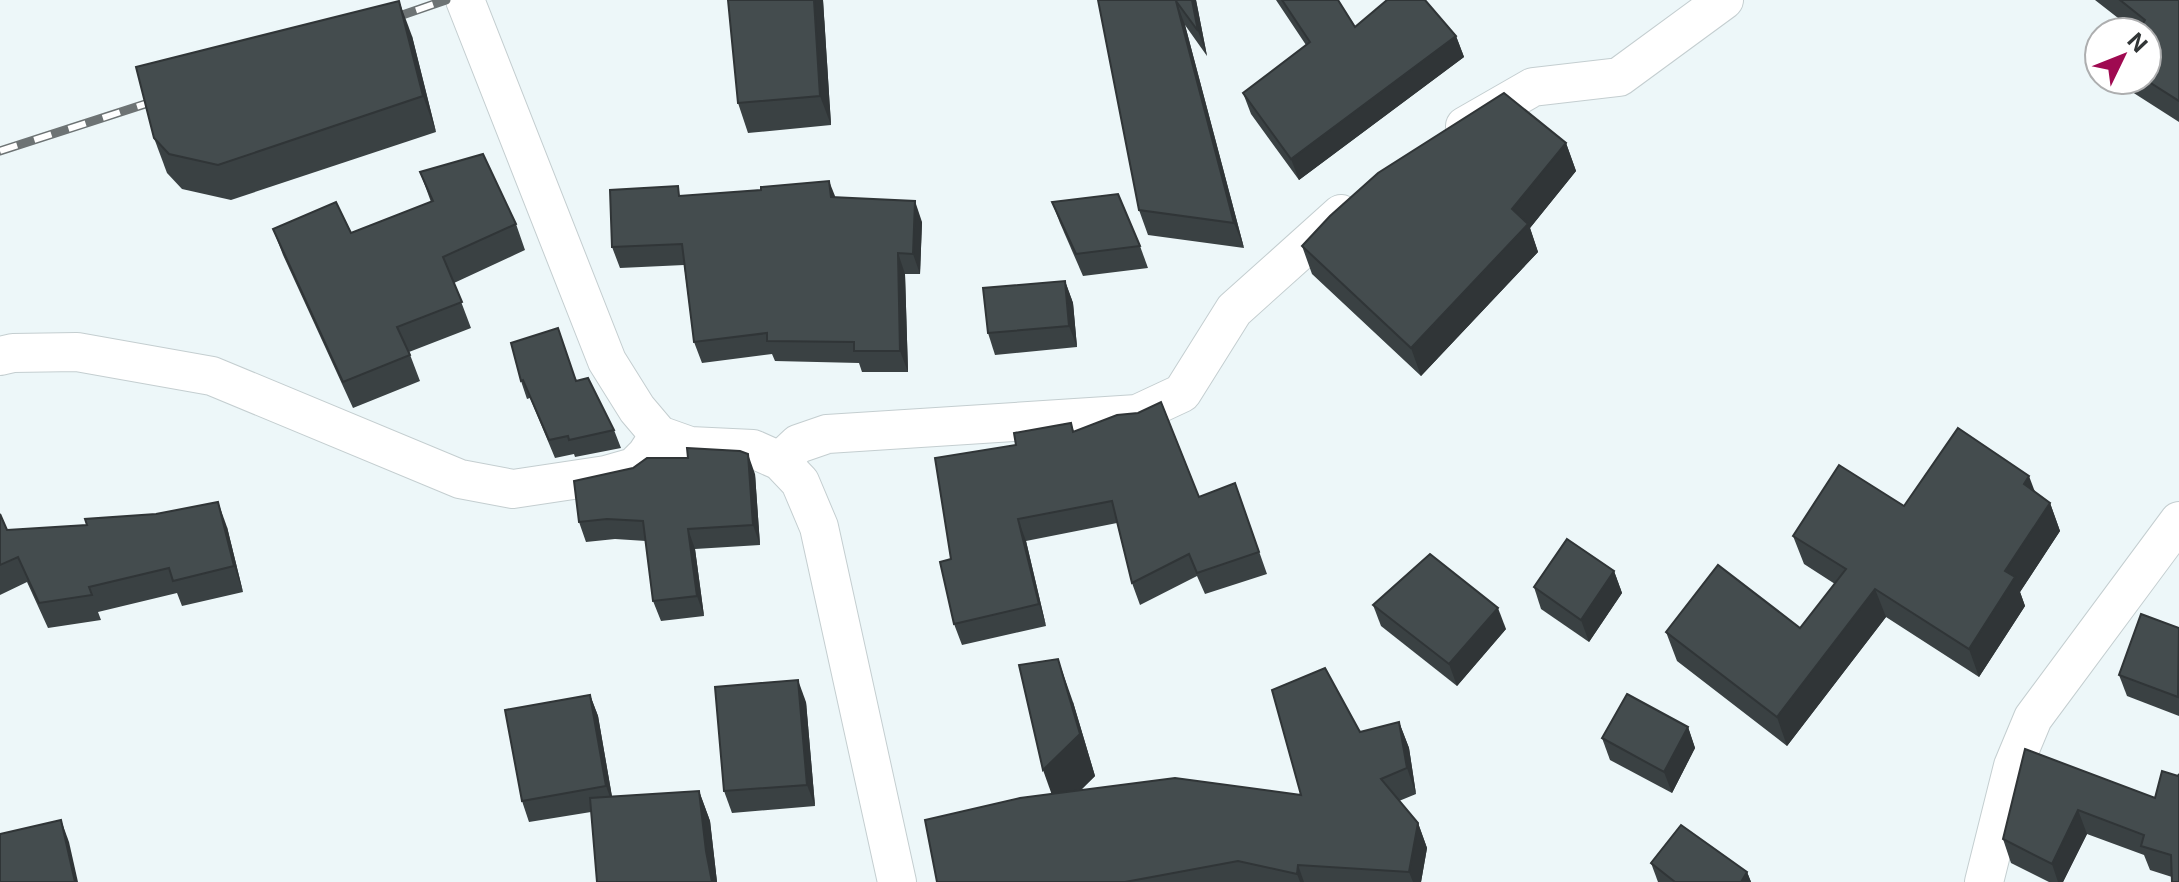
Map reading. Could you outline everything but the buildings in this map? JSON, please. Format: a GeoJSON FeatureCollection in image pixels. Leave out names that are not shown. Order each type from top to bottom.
{"type":"FeatureCollection","features":[{"type":"Feature","properties":{"kind":"street"},"geometry":{"type":"LineString","coordinates":[[465,0],[607,361],[637,409],[659,435],[690,446],[753,449],[780,461],[800,482],[819,527],[897,882]]}},
{"type":"Feature","properties":{"kind":"street"},"geometry":{"type":"LineString","coordinates":[[1442,140],[1533,87],[1619,77],[1724,0]]}},
{"type":"Feature","properties":{"kind":"street"},"geometry":{"type":"LineString","coordinates":[[780,461],[798,444],[827,434],[1137,414],[1182,393],[1234,310],[1364,194]]}},
{"type":"Feature","properties":{"kind":"street"},"geometry":{"type":"LineString","coordinates":[[0,356],[77,352],[212,376],[460,479],[513,489],[606,475],[634,467],[659,435]]}},
{"type":"Feature","properties":{"kind":"street"},"geometry":{"type":"LineString","coordinates":[[1984,882],[2013,766],[2033,718],[2179,521]]}},
{"type":"Feature","properties":{"kind":"railway"},"geometry":{"type":"LineString","coordinates":[[382,22],[446,0]]}},
{"type":"Feature","properties":{"kind":"railway"},"geometry":{"type":"LineString","coordinates":[[0,151],[167,97]]}}]}
